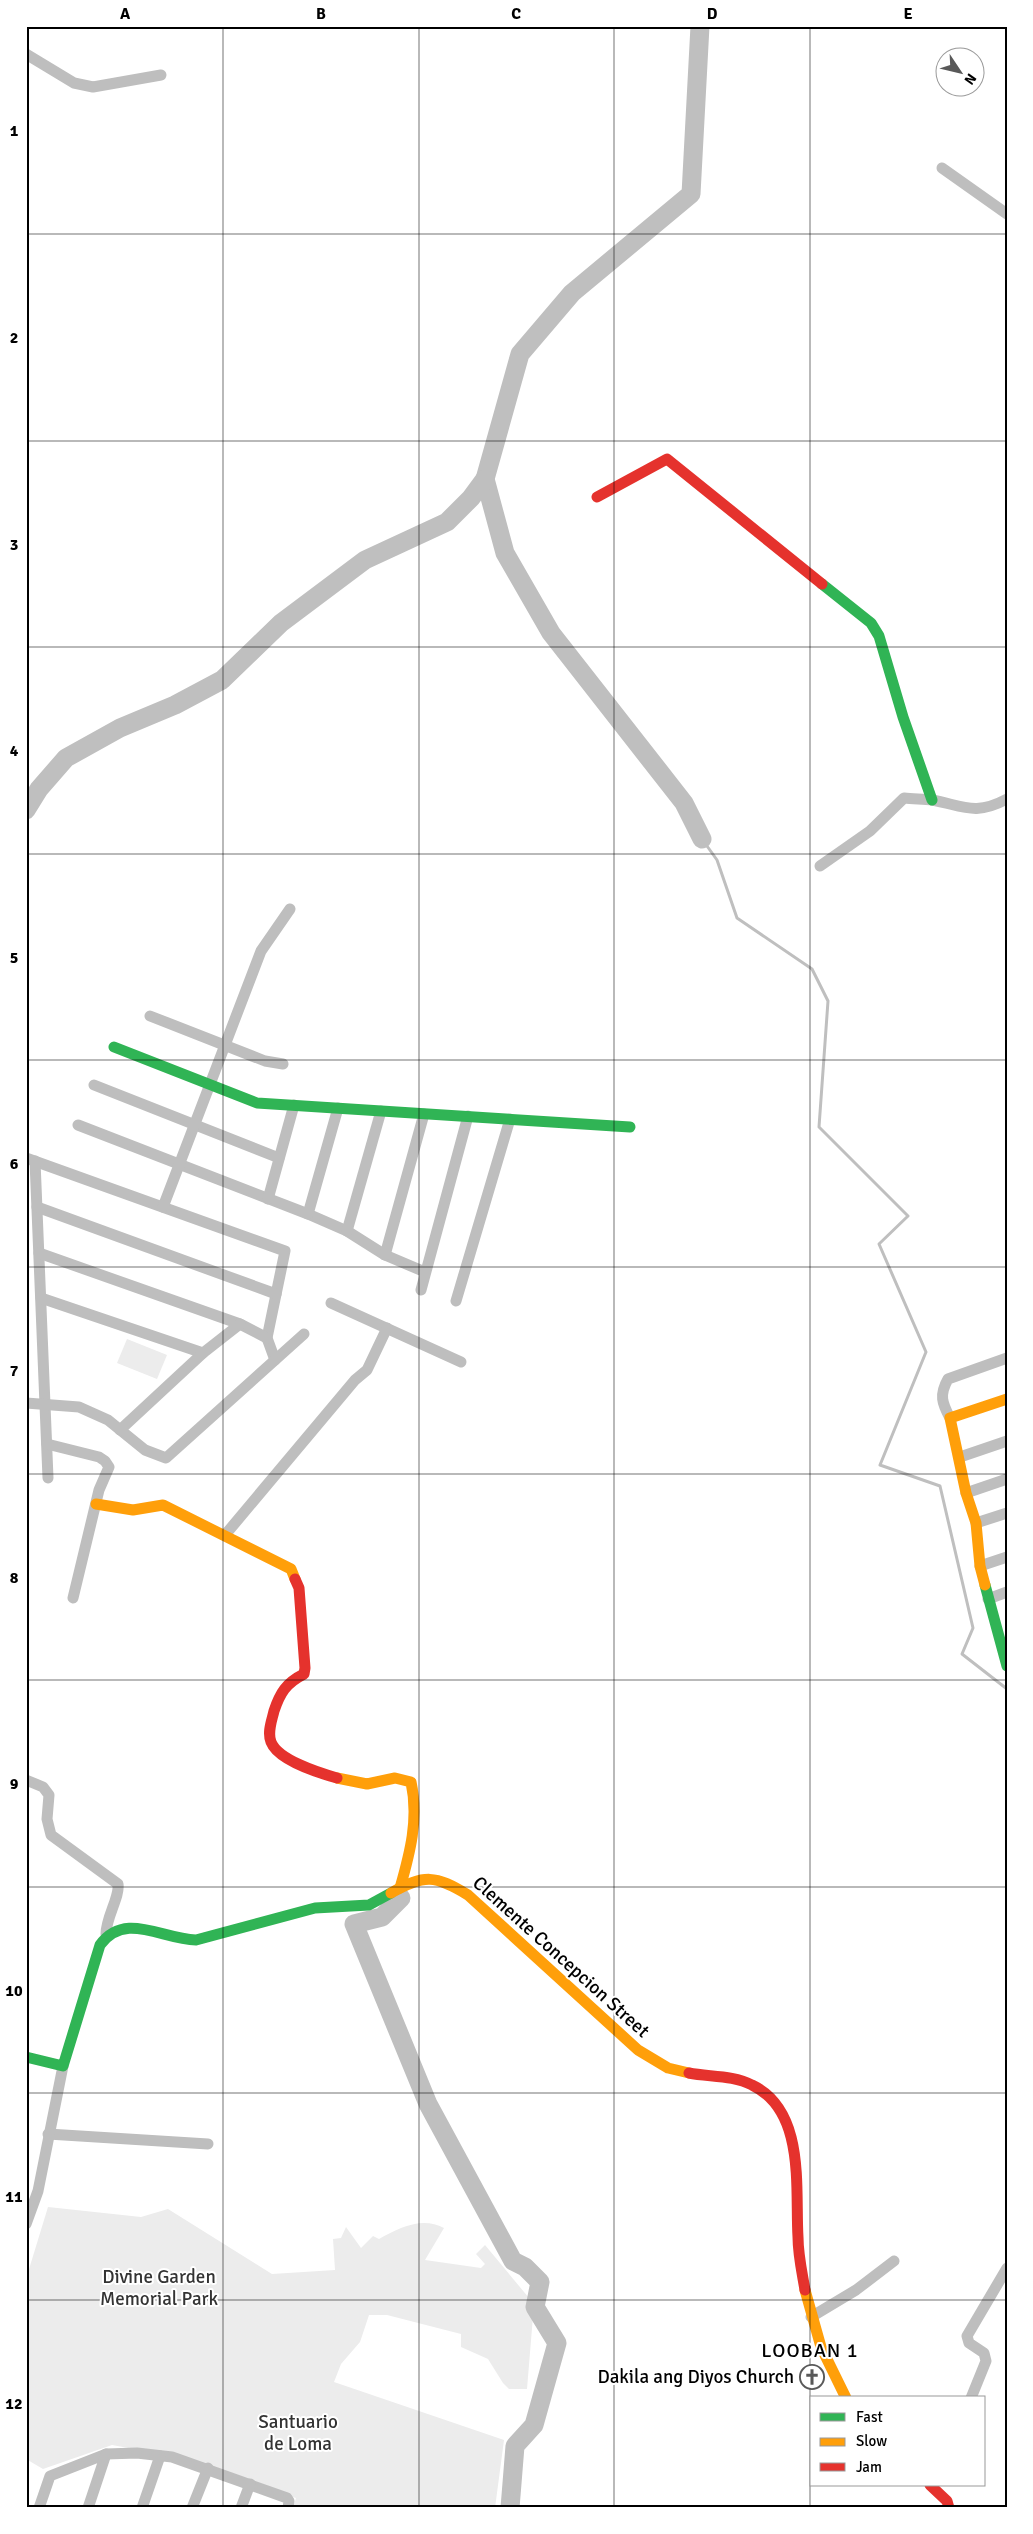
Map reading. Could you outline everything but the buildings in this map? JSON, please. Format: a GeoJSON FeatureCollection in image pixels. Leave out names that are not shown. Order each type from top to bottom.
{"type":"FeatureCollection","features":[{"type":"Feature","properties":{"kind":"street"},"geometry":{"type":"LineString","coordinates":[[26,54],[74,83],[93,88],[160,74]]}},
{"type":"Feature","properties":{"kind":"street"},"geometry":{"type":"LineString","coordinates":[[942,168],[1007,214]]}},
{"type":"Feature","properties":{"kind":"street"},"geometry":{"type":"LineString","coordinates":[[597,497],[667,459],[871,623],[879,636],[903,717],[932,800]]}},
{"type":"Feature","properties":{"kind":"street"},"geometry":{"type":"LineString","coordinates":[[820,866],[870,831],[904,798],[932,800],[974,810],[992,807],[1007,799]]}},
{"type":"Feature","properties":{"kind":"street"},"geometry":{"type":"LineString","coordinates":[[163,1207],[261,951],[290,909]]}},
{"type":"Feature","properties":{"kind":"street"},"geometry":{"type":"LineString","coordinates":[[150,1016],[265,1061],[283,1064]]}},
{"type":"Feature","properties":{"kind":"street"},"geometry":{"type":"LineString","coordinates":[[114,1047],[257,1103],[630,1127]]}},
{"type":"Feature","properties":{"kind":"street"},"geometry":{"type":"LineString","coordinates":[[94,1085],[279,1158]]}},
{"type":"Feature","properties":{"kind":"street"},"geometry":{"type":"LineString","coordinates":[[268,1199],[294,1105]]}},
{"type":"Feature","properties":{"kind":"street"},"geometry":{"type":"LineString","coordinates":[[308,1214],[338,1108]]}},
{"type":"Feature","properties":{"kind":"street"},"geometry":{"type":"LineString","coordinates":[[347,1231],[381,1111]]}},
{"type":"Feature","properties":{"kind":"street"},"geometry":{"type":"LineString","coordinates":[[385,1255],[424,1114]]}},
{"type":"Feature","properties":{"kind":"street"},"geometry":{"type":"LineString","coordinates":[[421,1290],[468,1116]]}},
{"type":"Feature","properties":{"kind":"street"},"geometry":{"type":"LineString","coordinates":[[456,1301],[510,1119]]}},
{"type":"Feature","properties":{"kind":"street"},"geometry":{"type":"LineString","coordinates":[[78,1125],[308,1214],[347,1231],[385,1255],[426,1272]]}},
{"type":"Feature","properties":{"kind":"street"},"geometry":{"type":"LineString","coordinates":[[48,1478],[37,1207],[30,1159],[285,1251],[267,1338],[275,1360]]}},
{"type":"Feature","properties":{"kind":"street"},"geometry":{"type":"LineString","coordinates":[[37,1207],[276,1294]]}},
{"type":"Feature","properties":{"kind":"street"},"geometry":{"type":"LineString","coordinates":[[39,1253],[240,1324],[267,1338]]}},
{"type":"Feature","properties":{"kind":"street"},"geometry":{"type":"LineString","coordinates":[[41,1298],[203,1353]]}},
{"type":"Feature","properties":{"kind":"street"},"geometry":{"type":"LineString","coordinates":[[331,1303],[460,1362]]}},
{"type":"Feature","properties":{"kind":"street"},"geometry":{"type":"LineString","coordinates":[[120,1430],[203,1353],[240,1324]]}},
{"type":"Feature","properties":{"kind":"street"},"geometry":{"type":"LineString","coordinates":[[225,1535],[355,1380],[367,1370],[387,1328]]}},
{"type":"Feature","properties":{"kind":"street"},"geometry":{"type":"LineString","coordinates":[[26,1403],[79,1407],[108,1420],[145,1450],[166,1458],[304,1334]]}},
{"type":"Feature","properties":{"kind":"street"},"geometry":{"type":"LineString","coordinates":[[1007,1358],[948,1379],[943,1388],[941,1400],[950,1418],[960,1457],[966,1493],[976,1523],[980,1566],[988,1599],[1002,1633],[1007,1666]]}},
{"type":"Feature","properties":{"kind":"street"},"geometry":{"type":"LineString","coordinates":[[950,1418],[1007,1399]]}},
{"type":"Feature","properties":{"kind":"street"},"geometry":{"type":"LineString","coordinates":[[960,1457],[1007,1440]]}},
{"type":"Feature","properties":{"kind":"street"},"geometry":{"type":"LineString","coordinates":[[47,1444],[99,1457],[109,1467],[99,1490],[73,1598]]}},
{"type":"Feature","properties":{"kind":"street"},"geometry":{"type":"LineString","coordinates":[[966,1493],[1007,1479]]}},
{"type":"Feature","properties":{"kind":"street"},"geometry":{"type":"LineString","coordinates":[[96,1504],[132,1510],[163,1505],[291,1569],[299,1588],[305,1668],[304,1674],[285,1684],[280,1692],[269,1731],[270,1743],[279,1754],[343,1782],[368,1784],[393,1778],[411,1782],[414,1794],[415,1818],[411,1852],[400,1888]]}},
{"type":"Feature","properties":{"kind":"street"},"geometry":{"type":"LineString","coordinates":[[976,1523],[1007,1513]]}},
{"type":"Feature","properties":{"kind":"street"},"geometry":{"type":"LineString","coordinates":[[980,1566],[1007,1556]]}},
{"type":"Feature","properties":{"kind":"street"},"geometry":{"type":"LineString","coordinates":[[988,1599],[1007,1592]]}},
{"type":"Feature","properties":{"kind":"street"},"geometry":{"type":"LineString","coordinates":[[26,1780],[43,1787],[49,1794],[46,1819],[51,1835],[118,1884],[119,1890],[106,1921],[106,1934],[100,1945],[63,2066],[38,2191],[26,2224]]}},
{"type":"Feature","properties":{"kind":"street","name":"Clemente Concepcion Street"},"geometry":{"type":"LineString","coordinates":[[106,1934],[117,1927],[127,1926],[184,1941],[196,1940],[315,1908],[368,1905],[400,1888],[422,1880],[435,1878],[458,1887],[657,2064],[670,2069],[747,2082],[774,2101],[794,2140],[799,2253],[811,2317],[818,2344],[833,2378],[845,2396]]}},
{"type":"Feature","properties":{"kind":"street"},"geometry":{"type":"LineString","coordinates":[[26,2057],[63,2066]]}},
{"type":"Feature","properties":{"kind":"street"},"geometry":{"type":"LineString","coordinates":[[48,2134],[208,2144]]}},
{"type":"Feature","properties":{"kind":"street"},"geometry":{"type":"LineString","coordinates":[[811,2317],[856,2290],[894,2261]]}},
{"type":"Feature","properties":{"kind":"street"},"geometry":{"type":"LineString","coordinates":[[972,2396],[986,2361],[984,2353],[969,2343],[967,2336],[1007,2268]]}},
{"type":"Feature","properties":{"kind":"street"},"geometry":{"type":"LineString","coordinates":[[39,2508],[50,2476],[106,2454],[137,2453],[184,2460],[250,2484],[288,2503]]}},
{"type":"Feature","properties":{"kind":"street"},"geometry":{"type":"LineString","coordinates":[[88,2508],[106,2454]]}},
{"type":"Feature","properties":{"kind":"street"},"geometry":{"type":"LineString","coordinates":[[142,2508],[160,2456]]}},
{"type":"Feature","properties":{"kind":"street"},"geometry":{"type":"LineString","coordinates":[[192,2508],[208,2468]]}},
{"type":"Feature","properties":{"kind":"street"},"geometry":{"type":"LineString","coordinates":[[241,2508],[250,2484]]}},
{"type":"Feature","properties":{"kind":"street"},"geometry":{"type":"LineString","coordinates":[[931,2486],[947,2501],[948,2508]]}},
{"type":"Feature","properties":{"kind":"green space"},"geometry":{"type":"Polygon","coordinates":[[[127,1339],[167,1355],[157,1379],[117,1363],[127,1339]]]}},
{"type":"Feature","properties":{"kind":"green space"},"geometry":{"type":"Polygon","coordinates":[[[48,2207],[141,2217],[168,2209],[272,2274],[335,2270],[333,2239],[341,2238],[346,2227],[361,2248],[373,2236],[379,2239],[394,2231],[419,2223],[436,2225],[444,2228],[425,2260],[481,2268],[485,2264],[476,2254],[485,2245],[534,2304],[527,2389],[509,2389],[488,2359],[461,2347],[461,2334],[387,2315],[369,2315],[360,2342],[341,2364],[334,2382],[504,2440],[495,2508],[293,2508],[296,2498],[178,2457],[112,2445],[43,2469],[26,2459],[26,2279],[48,2207]]]}},
{"type":"Feature","properties":{"kind":"waterway"},"geometry":{"type":"LineString","coordinates":[[700,26],[691,194],[572,293],[520,354],[485,479],[505,553],[551,633],[684,803],[702,839]]}},
{"type":"Feature","properties":{"kind":"waterway"},"geometry":{"type":"LineString","coordinates":[[26,810],[39,789],[66,758],[120,728],[175,705],[222,680],[281,623],[365,560],[447,522],[471,498],[485,479]]}},
{"type":"Feature","properties":{"kind":"waterway"},"geometry":{"type":"LineString","coordinates":[[702,839],[717,860],[737,918],[812,969],[828,1001],[819,1127],[908,1216],[879,1244],[926,1352],[880,1465],[940,1486],[973,1628],[962,1654],[1007,1689]]}},
{"type":"Feature","properties":{"kind":"waterway"},"geometry":{"type":"LineString","coordinates":[[401,1898],[382,1917],[354,1924],[428,2104],[513,2261],[525,2267],[540,2282],[535,2307],[557,2343],[534,2425],[515,2446],[510,2508]]}},
{"type":"Feature","properties":{"kind":"traffic: fast"},"geometry":{"type":"LineString","coordinates":[[822,584],[871,623],[879,636],[903,717],[932,800]]}},
{"type":"Feature","properties":{"kind":"traffic: fast"},"geometry":{"type":"LineString","coordinates":[[114,1047],[257,1103],[630,1127]]}},
{"type":"Feature","properties":{"kind":"traffic: fast"},"geometry":{"type":"LineString","coordinates":[[985,1585],[1007,1666]]}},
{"type":"Feature","properties":{"kind":"traffic: fast"},"geometry":{"type":"LineString","coordinates":[[26,2057],[63,2066],[100,1945],[110,1935],[121,1930],[132,1928],[144,1929],[183,1939],[196,1940],[315,1908],[369,1905],[391,1893]]}},
{"type":"Feature","properties":{"kind":"traffic: slow"},"geometry":{"type":"LineString","coordinates":[[985,1585],[980,1566],[976,1523],[966,1493],[950,1418],[1007,1399]]}},
{"type":"Feature","properties":{"kind":"traffic: slow"},"geometry":{"type":"LineString","coordinates":[[96,1504],[133,1510],[163,1505],[291,1569],[295,1579]]}},
{"type":"Feature","properties":{"kind":"traffic: slow"},"geometry":{"type":"LineString","coordinates":[[337,1778],[367,1784],[395,1778],[411,1782],[414,1823],[410,1849],[400,1888]]}},
{"type":"Feature","properties":{"kind":"traffic: slow"},"geometry":{"type":"LineString","coordinates":[[391,1893],[413,1882],[430,1879],[457,1888],[468,1895],[638,2050],[668,2068],[689,2073]]}},
{"type":"Feature","properties":{"kind":"traffic: slow"},"geometry":{"type":"LineString","coordinates":[[805,2290],[821,2347],[845,2396]]}},
{"type":"Feature","properties":{"kind":"traffic: jam"},"geometry":{"type":"LineString","coordinates":[[597,497],[667,459],[822,584]]}},
{"type":"Feature","properties":{"kind":"traffic: jam"},"geometry":{"type":"LineString","coordinates":[[295,1579],[299,1588],[305,1668],[304,1674],[284,1689],[274,1711],[270,1738],[275,1749],[290,1760],[337,1778]]}},
{"type":"Feature","properties":{"kind":"traffic: jam"},"geometry":{"type":"LineString","coordinates":[[689,2073],[729,2078],[752,2085],[769,2097],[782,2113],[794,2152],[800,2264],[805,2290]]}},
{"type":"Feature","properties":{"kind":"traffic: jam"},"geometry":{"type":"LineString","coordinates":[[931,2486],[947,2501],[949,2508]]}},
{"type":"Feature","properties":{"kind":"place","name":"Dakila ang Diyos Church"},"geometry":{"type":"Point","coordinates":[812,2377]}},
{"type":"Feature","properties":{"kind":"district","name":"LOOBAN 1"},"geometry":{"type":"Point","coordinates":[810,2350]}},
{"type":"Feature","properties":{"kind":"park label","name":"Divine Garden Memorial Park"},"geometry":{"type":"Point","coordinates":[159,2288]}},
{"type":"Feature","properties":{"kind":"park label","name":"Santuario de Loma"},"geometry":{"type":"Point","coordinates":[298,2433]}}]}
